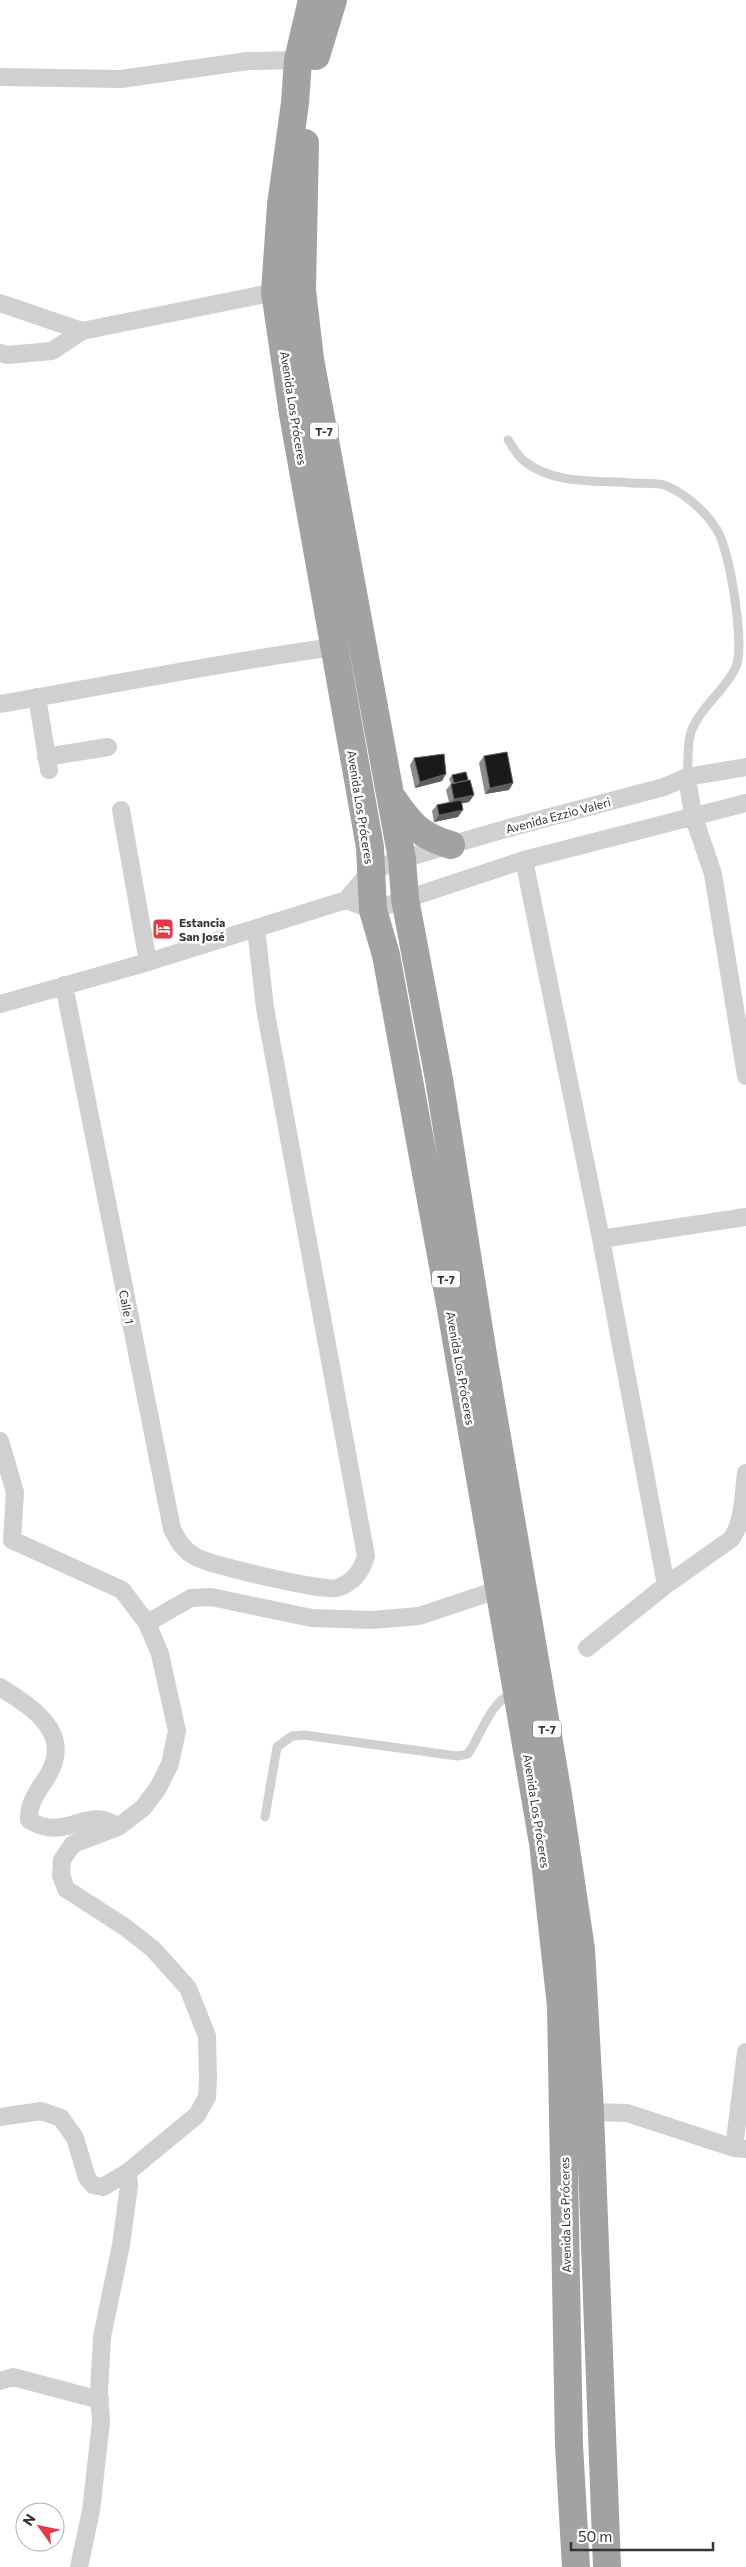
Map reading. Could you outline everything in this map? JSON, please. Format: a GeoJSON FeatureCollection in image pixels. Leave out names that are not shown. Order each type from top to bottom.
{"type":"FeatureCollection","features":[{"type":"Feature","properties":{"kind":"highway","name":"Avenida Los Próceres"},"geometry":{"type":"LineString","coordinates":[[312,0],[298,60],[295,103],[281,206],[275,292],[293,414],[370,847],[373,910],[388,964],[544,1843],[561,2006],[569,2445],[576,2567]]}},
{"type":"Feature","properties":{"kind":"highway","name":"Avenida Los Próceres"},"geometry":{"type":"LineString","coordinates":[[333,0],[314,64],[308,104],[304,156],[302,290],[310,360],[402,859],[406,900],[439,1079],[483,1358],[560,1805],[581,1949],[590,2112],[607,2567]]}},
{"type":"Feature","properties":{"kind":"highway"},"geometry":{"type":"LineString","coordinates":[[389,793],[413,826],[422,834],[451,845]]}},
{"type":"Feature","properties":{"kind":"street"},"geometry":{"type":"LineString","coordinates":[[0,77],[121,79],[248,61],[298,60]]}},
{"type":"Feature","properties":{"kind":"street"},"geometry":{"type":"LineString","coordinates":[[0,352],[7,355],[52,351],[82,330],[275,292]]}},
{"type":"Feature","properties":{"kind":"street"},"geometry":{"type":"LineString","coordinates":[[0,303],[82,330]]}},
{"type":"Feature","properties":{"kind":"street"},"geometry":{"type":"LineString","coordinates":[[0,704],[186,672],[244,659],[334,647]]}},
{"type":"Feature","properties":{"kind":"street"},"geometry":{"type":"LineString","coordinates":[[37,697],[48,764],[108,747]]}},
{"type":"Feature","properties":{"kind":"street","name":"Avenida Ezzio Valeri"},"geometry":{"type":"LineString","coordinates":[[371,870],[451,845],[664,787],[688,777],[746,767]]}},
{"type":"Feature","properties":{"kind":"street"},"geometry":{"type":"LineString","coordinates":[[688,777],[693,815],[713,874],[746,1076]]}},
{"type":"Feature","properties":{"kind":"street"},"geometry":{"type":"LineString","coordinates":[[346,900],[373,910],[524,860],[693,815],[746,803]]}},
{"type":"Feature","properties":{"kind":"street"},"geometry":{"type":"LineString","coordinates":[[121,810],[148,962]]}},
{"type":"Feature","properties":{"kind":"street"},"geometry":{"type":"LineString","coordinates":[[524,860],[601,1238],[666,1585]]}},
{"type":"Feature","properties":{"kind":"street"},"geometry":{"type":"LineString","coordinates":[[0,1004],[148,962],[346,900],[371,870]]}},
{"type":"Feature","properties":{"kind":"street","name":"Calle 1"},"geometry":{"type":"LineString","coordinates":[[64,985],[172,1528],[180,1545],[196,1557],[258,1575],[336,1589],[350,1582],[362,1569],[366,1556],[265,1008],[256,928]]}},
{"type":"Feature","properties":{"kind":"street"},"geometry":{"type":"LineString","coordinates":[[601,1238],[746,1217]]}},
{"type":"Feature","properties":{"kind":"street"},"geometry":{"type":"LineString","coordinates":[[0,1442],[15,1492],[6,1544],[122,1590],[147,1623],[160,1654],[177,1731],[170,1764],[158,1788],[142,1808],[118,1827],[74,1844],[62,1860],[61,1875],[66,1889],[125,1927],[153,1949],[188,1988],[207,2036],[208,2080],[207,2096],[198,2115],[128,2172],[103,2186],[93,2185],[87,2178],[75,2138],[61,2118],[41,2111],[0,2117]]}},
{"type":"Feature","properties":{"kind":"street"},"geometry":{"type":"LineString","coordinates":[[587,1648],[666,1585],[736,1534],[746,1473]]}},
{"type":"Feature","properties":{"kind":"street"},"geometry":{"type":"LineString","coordinates":[[147,1623],[191,1598],[211,1597],[312,1618],[372,1620],[419,1616],[500,1589]]}},
{"type":"Feature","properties":{"kind":"street"},"geometry":{"type":"LineString","coordinates":[[0,1687],[32,1708],[52,1731],[56,1747],[49,1775],[28,1809],[29,1820],[47,1829],[65,1828],[100,1818],[109,1820],[118,1827]]}},
{"type":"Feature","properties":{"kind":"street"},"geometry":{"type":"LineString","coordinates":[[590,2112],[627,2113],[740,2148],[746,2052]]}},
{"type":"Feature","properties":{"kind":"street"},"geometry":{"type":"LineString","coordinates":[[79,2567],[91,2511],[101,2422],[102,2338],[121,2245],[129,2186],[128,2172]]}},
{"type":"Feature","properties":{"kind":"street"},"geometry":{"type":"LineString","coordinates":[[0,2381],[13,2377],[100,2400]]}},
{"type":"Feature","properties":{"kind":"lane"},"geometry":{"type":"LineString","coordinates":[[508,440],[524,460],[545,474],[562,478],[666,485],[702,511],[719,532],[730,575],[739,629],[739,652],[737,665],[730,679],[693,725],[689,739],[688,777]]}},
{"type":"Feature","properties":{"kind":"lane"},"geometry":{"type":"LineString","coordinates":[[265,1818],[277,1747],[292,1736],[304,1735],[458,1756],[468,1754],[500,1702],[506,1696],[518,1691]]}},
{"type":"Feature","properties":{"kind":"building"},"geometry":{"type":"Polygon","coordinates":[[[507,752],[513,783],[490,788],[484,756],[507,752]]]}},
{"type":"Feature","properties":{"kind":"building"},"geometry":{"type":"Polygon","coordinates":[[[444,754],[446,774],[420,782],[414,758],[444,754]]]}},
{"type":"Feature","properties":{"kind":"building"},"geometry":{"type":"Polygon","coordinates":[[[466,772],[468,780],[454,783],[452,775],[466,772]]]}},
{"type":"Feature","properties":{"kind":"building"},"geometry":{"type":"Polygon","coordinates":[[[470,780],[474,795],[454,799],[451,784],[470,780]]]}},
{"type":"Feature","properties":{"kind":"building"},"geometry":{"type":"Polygon","coordinates":[[[461,800],[463,810],[439,815],[437,805],[461,800]]]}},
{"type":"Feature","properties":{"kind":"place","name":"Estancia San José"},"geometry":{"type":"Point","coordinates":[163,929]}}]}
